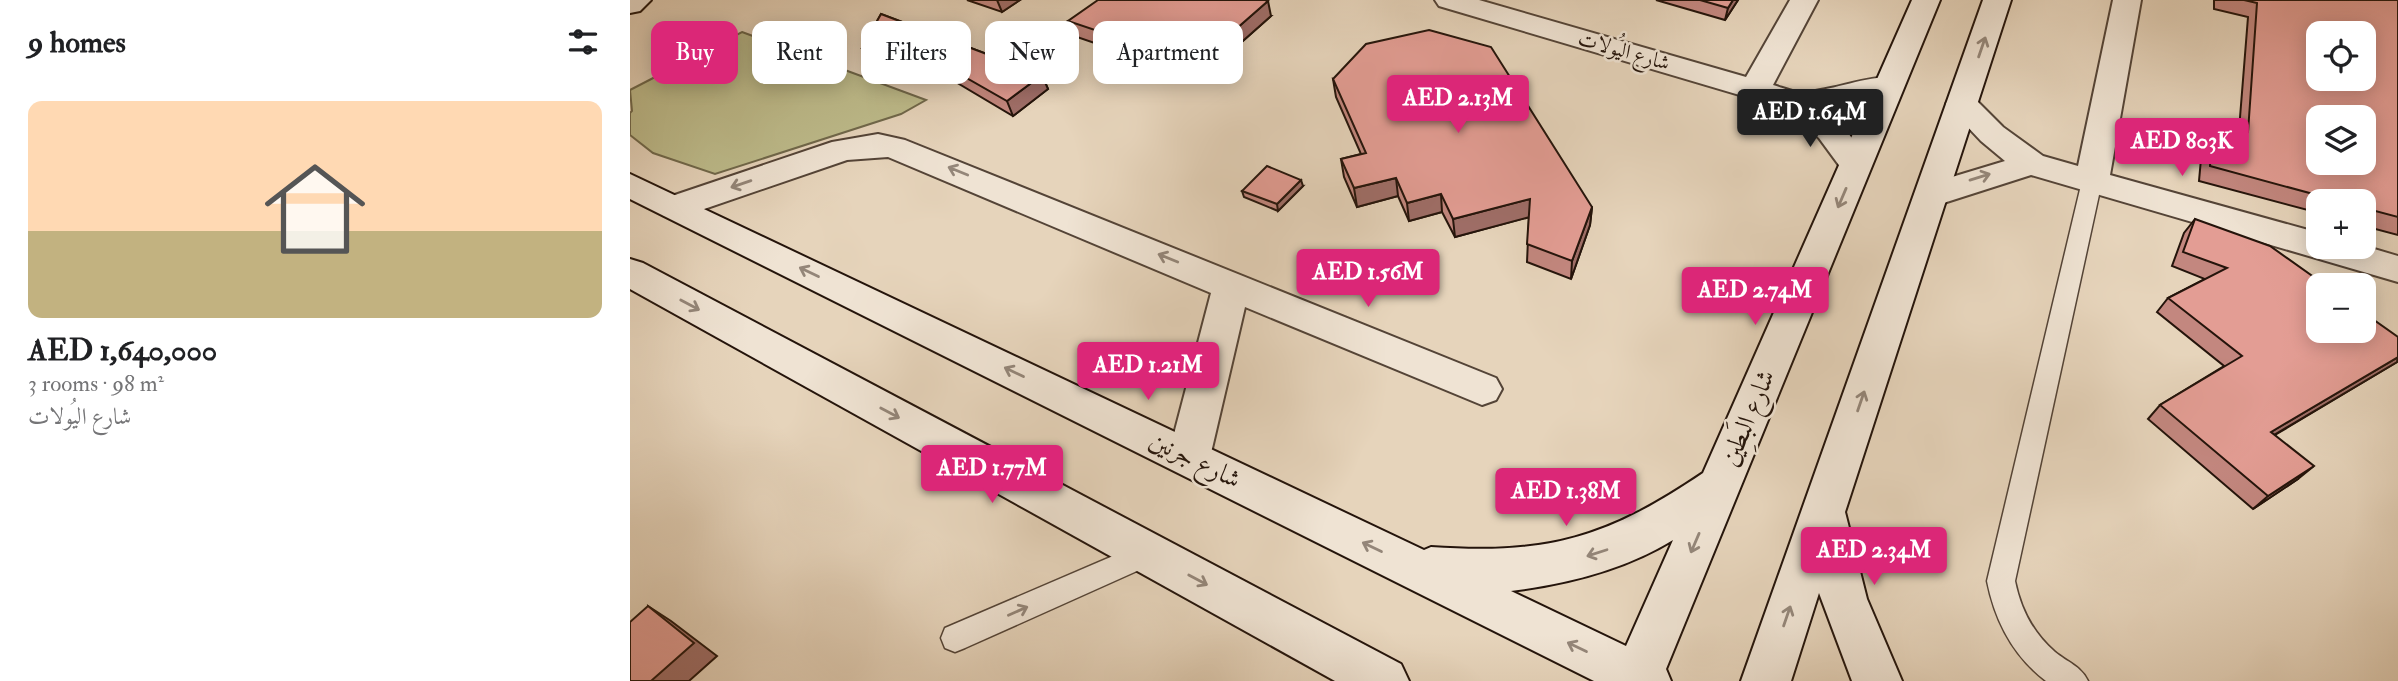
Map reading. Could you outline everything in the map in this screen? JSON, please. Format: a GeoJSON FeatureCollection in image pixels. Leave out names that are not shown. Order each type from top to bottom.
{"type":"FeatureCollection","features":[{"type":"Feature","properties":{"kind":"main road"},"geometry":{"type":"LineString","coordinates":[[630,5],[637,0]]}},
{"type":"Feature","properties":{"kind":"main road","name":"شارع اليُولات"},"geometry":{"type":"LineString","coordinates":[[1449,0],[1798,102],[1846,96],[1889,86]]}},
{"type":"Feature","properties":{"kind":"main road"},"geometry":{"type":"LineString","coordinates":[[1755,89],[1804,0]]}},
{"type":"Feature","properties":{"kind":"main road","name":"شارع البَطِين"},"geometry":{"type":"LineString","coordinates":[[1640,680],[1926,0]]}},
{"type":"Feature","properties":{"kind":"main road"},"geometry":{"type":"LineString","coordinates":[[1766,681],[1997,0]]}},
{"type":"Feature","properties":{"kind":"main road"},"geometry":{"type":"LineString","coordinates":[[2092,181],[2127,0]]}},
{"type":"Feature","properties":{"kind":"main road","name":"شارع اليُولات"},"geometry":{"type":"LineString","coordinates":[[1798,102],[1830,131],[1856,164]]}},
{"type":"Feature","properties":{"kind":"main road"},"geometry":{"type":"LineString","coordinates":[[1962,104],[1992,134],[2031,164],[2306,242]]}},
{"type":"Feature","properties":{"kind":"main road"},"geometry":{"type":"LineString","coordinates":[[675,207],[843,150],[861,146],[894,147],[1482,389]]}},
{"type":"Feature","properties":{"kind":"main road"},"geometry":{"type":"LineString","coordinates":[[1931,194],[2031,164]]}},
{"type":"Feature","properties":{"kind":"main road","name":"شارع جرنين"},"geometry":{"type":"LineString","coordinates":[[630,185],[1640,680]]}},
{"type":"Feature","properties":{"kind":"main road"},"geometry":{"type":"LineString","coordinates":[[2364,259],[2398,269]]}},
{"type":"Feature","properties":{"kind":"main road"},"geometry":{"type":"LineString","coordinates":[[630,272],[1371,676]]}},
{"type":"Feature","properties":{"kind":"main road"},"geometry":{"type":"LineString","coordinates":[[1189,457],[1232,284]]}},
{"type":"Feature","properties":{"kind":"main road"},"geometry":{"type":"LineString","coordinates":[[1411,566],[1457,571],[1502,571],[1548,566],[1591,556],[1662,526],[1720,485]]}},
{"type":"Feature","properties":{"kind":"main road"},"geometry":{"type":"LineString","coordinates":[[1823,510],[1841,598],[1858,644],[1877,681]]}},
{"type":"Feature","properties":{"kind":"lane"},"geometry":{"type":"LineString","coordinates":[[2073,681],[2045,663],[2026,643],[2004,602],[2001,582],[2092,181]]}},
{"type":"Feature","properties":{"kind":"lane"},"geometry":{"type":"LineString","coordinates":[[955,638],[1149,553]]}},
{"type":"Feature","properties":{"kind":"shaded area"},"geometry":{"type":"Polygon","coordinates":[[[742,32],[752,36],[752,84],[847,84],[847,71],[861,76],[861,84],[883,84],[926,100],[901,114],[715,174],[653,153],[630,135],[630,90],[651,79],[651,84],[738,84],[738,34],[742,32]]]}},
{"type":"Feature","properties":{"kind":"building"},"geometry":{"type":"Polygon","coordinates":[[[1098,0],[1268,1],[1243,23],[1093,21],[1093,29],[1079,25],[1079,21],[1068,21],[1098,0]]]}},
{"type":"Feature","properties":{"kind":"building"},"geometry":{"type":"Polygon","coordinates":[[[1700,0],[1733,0],[1728,8],[1700,0]]]}},
{"type":"Feature","properties":{"kind":"building"},"geometry":{"type":"Polygon","coordinates":[[[2244,0],[2398,0],[2398,217],[2376,211],[2376,189],[2306,189],[2306,192],[2210,166],[2213,123],[2248,132],[2257,3],[2244,0]]]}},
{"type":"Feature","properties":{"kind":"building"},"geometry":{"type":"Polygon","coordinates":[[[881,14],[899,21],[877,21],[881,14]]]}},
{"type":"Feature","properties":{"kind":"building"},"geometry":{"type":"Polygon","coordinates":[[[1429,30],[1491,47],[1592,207],[1572,261],[1527,244],[1530,199],[1453,219],[1441,194],[1407,203],[1396,178],[1354,188],[1341,159],[1366,153],[1333,79],[1366,44],[1429,30]]]}},
{"type":"Feature","properties":{"kind":"building"},"geometry":{"type":"Polygon","coordinates":[[[971,48],[985,53],[985,84],[1030,84],[1007,101],[971,80],[971,48]]]}},
{"type":"Feature","properties":{"kind":"building"},"geometry":{"type":"Polygon","coordinates":[[[1267,166],[1301,180],[1277,204],[1242,191],[1267,166]]]}},
{"type":"Feature","properties":{"kind":"building"},"geometry":{"type":"Polygon","coordinates":[[[2195,219],[2270,246],[2308,273],[2306,343],[2376,343],[2376,321],[2398,337],[2398,357],[2271,432],[2314,466],[2268,496],[2160,405],[2242,356],[2168,298],[2227,268],[2183,252],[2195,219]]]}},
{"type":"Feature","properties":{"kind":"building"},"geometry":{"type":"Polygon","coordinates":[[[648,606],[694,643],[651,681],[630,681],[630,622],[648,606]]]}}]}
